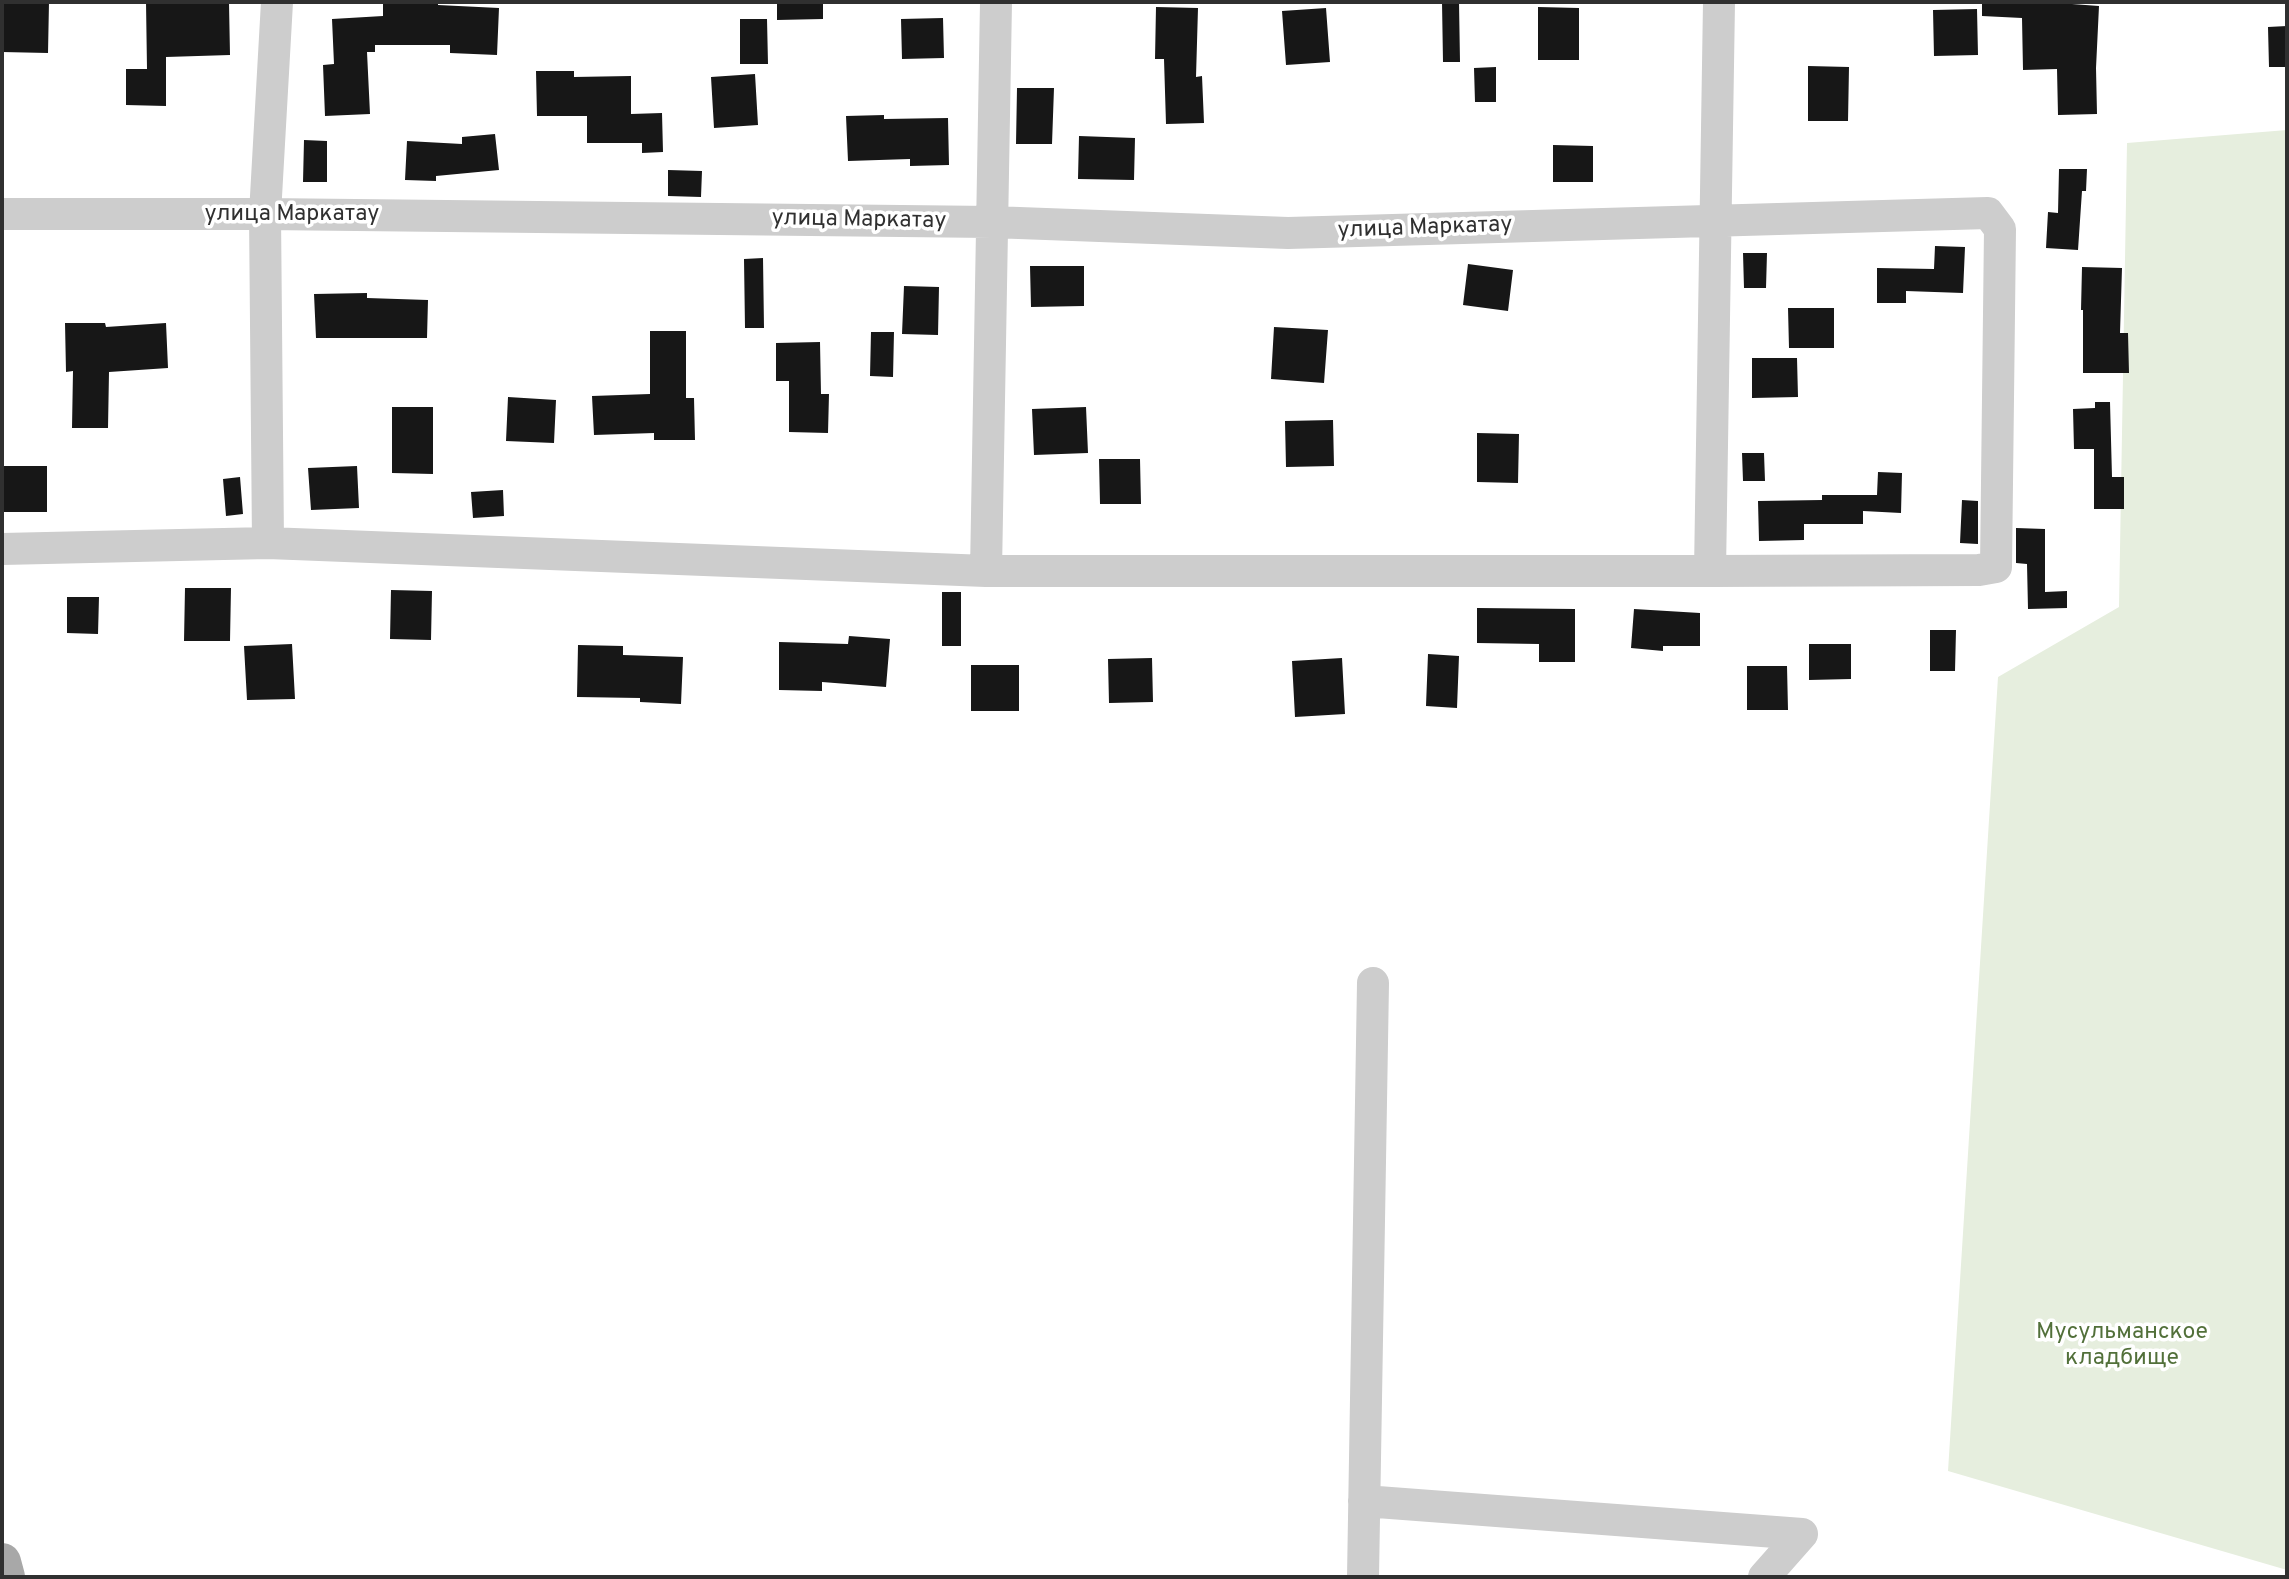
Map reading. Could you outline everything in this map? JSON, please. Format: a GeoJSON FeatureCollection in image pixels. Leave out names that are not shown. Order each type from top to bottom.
{"type":"FeatureCollection","features":[{"type":"Feature","properties":{"kind":"main road"},"geometry":{"type":"LineString","coordinates":[[2,1562],[6,1577]]}},
{"type":"Feature","properties":{"kind":"street"},"geometry":{"type":"LineString","coordinates":[[268,543],[265,214],[277,2]]}},
{"type":"Feature","properties":{"kind":"street"},"geometry":{"type":"LineString","coordinates":[[986,570],[996,2]]}},
{"type":"Feature","properties":{"kind":"street"},"geometry":{"type":"LineString","coordinates":[[2,549],[268,543],[986,570],[1710,571],[1719,2]]}},
{"type":"Feature","properties":{"kind":"street","name":"улица Маркатау"},"geometry":{"type":"LineString","coordinates":[[2,214],[265,214],[992,222],[1287,233],[1989,213],[2000,229],[1996,567],[1979,570],[1710,571]]}},
{"type":"Feature","properties":{"kind":"street"},"geometry":{"type":"LineString","coordinates":[[1363,1577],[1373,983]]}},
{"type":"Feature","properties":{"kind":"street"},"geometry":{"type":"LineString","coordinates":[[1364,1501],[1802,1534],[1764,1577]]}},
{"type":"Feature","properties":{"kind":"green space","name":"Мусульманское кладбище"},"geometry":{"type":"Polygon","coordinates":[[[2287,130],[2287,1570],[1948,1471],[1998,677],[2119,607],[2127,143],[2287,130]]]}},
{"type":"Feature","properties":{"kind":"building"},"geometry":{"type":"Polygon","coordinates":[[[4,2],[49,2],[48,53],[2,52],[4,2]]]}},
{"type":"Feature","properties":{"kind":"building"},"geometry":{"type":"Polygon","coordinates":[[[146,2],[229,3],[230,55],[166,57],[166,106],[126,105],[126,69],[147,69],[146,2]]]}},
{"type":"Feature","properties":{"kind":"building"},"geometry":{"type":"Polygon","coordinates":[[[383,2],[438,2],[438,5],[499,8],[497,55],[450,53],[450,45],[375,45],[375,52],[367,52],[370,114],[325,116],[323,65],[334,64],[332,19],[383,16],[383,2]]]}},
{"type":"Feature","properties":{"kind":"building"},"geometry":{"type":"Polygon","coordinates":[[[777,2],[823,2],[823,19],[777,20],[777,2]]]}},
{"type":"Feature","properties":{"kind":"building"},"geometry":{"type":"Polygon","coordinates":[[[1442,2],[1459,2],[1460,62],[1443,62],[1442,2]]]}},
{"type":"Feature","properties":{"kind":"building"},"geometry":{"type":"Polygon","coordinates":[[[1982,2],[2045,2],[2099,6],[2097,114],[2058,115],[2057,69],[2023,70],[2022,18],[1982,16],[1982,2]]]}},
{"type":"Feature","properties":{"kind":"building"},"geometry":{"type":"Polygon","coordinates":[[[1156,7],[1198,8],[1196,77],[1202,76],[1204,123],[1166,124],[1164,59],[1155,59],[1156,7]]]}},
{"type":"Feature","properties":{"kind":"building"},"geometry":{"type":"Polygon","coordinates":[[[1538,7],[1579,8],[1579,60],[1538,60],[1538,7]]]}},
{"type":"Feature","properties":{"kind":"building"},"geometry":{"type":"Polygon","coordinates":[[[1326,8],[1330,62],[1286,65],[1282,11],[1326,8]]]}},
{"type":"Feature","properties":{"kind":"building"},"geometry":{"type":"Polygon","coordinates":[[[1977,9],[1978,55],[1934,56],[1933,10],[1977,9]]]}},
{"type":"Feature","properties":{"kind":"building"},"geometry":{"type":"Polygon","coordinates":[[[943,18],[944,58],[902,59],[901,19],[943,18]]]}},
{"type":"Feature","properties":{"kind":"building"},"geometry":{"type":"Polygon","coordinates":[[[740,19],[767,19],[768,64],[740,64],[740,19]]]}},
{"type":"Feature","properties":{"kind":"building"},"geometry":{"type":"Polygon","coordinates":[[[2287,26],[2287,67],[2269,67],[2268,27],[2287,26]]]}},
{"type":"Feature","properties":{"kind":"building"},"geometry":{"type":"Polygon","coordinates":[[[1808,66],[1849,67],[1848,121],[1808,121],[1808,66]]]}},
{"type":"Feature","properties":{"kind":"building"},"geometry":{"type":"Polygon","coordinates":[[[1496,67],[1496,102],[1475,102],[1474,68],[1496,67]]]}},
{"type":"Feature","properties":{"kind":"building"},"geometry":{"type":"Polygon","coordinates":[[[536,71],[574,71],[574,77],[631,76],[631,114],[662,113],[663,152],[642,153],[642,143],[587,143],[587,116],[537,116],[536,71]]]}},
{"type":"Feature","properties":{"kind":"building"},"geometry":{"type":"Polygon","coordinates":[[[755,74],[758,125],[714,128],[711,77],[755,74]]]}},
{"type":"Feature","properties":{"kind":"building"},"geometry":{"type":"Polygon","coordinates":[[[1017,88],[1054,88],[1052,144],[1016,144],[1017,88]]]}},
{"type":"Feature","properties":{"kind":"building"},"geometry":{"type":"Polygon","coordinates":[[[884,115],[884,119],[948,118],[949,165],[910,166],[910,159],[848,161],[846,116],[884,115]]]}},
{"type":"Feature","properties":{"kind":"building"},"geometry":{"type":"Polygon","coordinates":[[[495,134],[499,170],[436,176],[436,181],[405,180],[407,141],[462,144],[462,137],[495,134]]]}},
{"type":"Feature","properties":{"kind":"building"},"geometry":{"type":"Polygon","coordinates":[[[1079,136],[1135,138],[1134,180],[1078,179],[1079,136]]]}},
{"type":"Feature","properties":{"kind":"building"},"geometry":{"type":"Polygon","coordinates":[[[304,140],[327,141],[327,182],[303,182],[304,140]]]}},
{"type":"Feature","properties":{"kind":"building"},"geometry":{"type":"Polygon","coordinates":[[[1553,145],[1593,146],[1593,182],[1553,182],[1553,145]]]}},
{"type":"Feature","properties":{"kind":"building"},"geometry":{"type":"Polygon","coordinates":[[[2059,169],[2087,169],[2086,191],[2082,191],[2078,250],[2046,248],[2048,212],[2058,213],[2059,169]]]}},
{"type":"Feature","properties":{"kind":"building"},"geometry":{"type":"Polygon","coordinates":[[[668,170],[702,171],[701,197],[668,196],[668,170]]]}},
{"type":"Feature","properties":{"kind":"building"},"geometry":{"type":"Polygon","coordinates":[[[1935,246],[1965,247],[1963,293],[1906,291],[1906,303],[1877,303],[1877,268],[1934,269],[1935,246]]]}},
{"type":"Feature","properties":{"kind":"building"},"geometry":{"type":"Polygon","coordinates":[[[1743,253],[1767,253],[1766,288],[1744,288],[1743,253]]]}},
{"type":"Feature","properties":{"kind":"building"},"geometry":{"type":"Polygon","coordinates":[[[763,258],[764,328],[745,328],[744,259],[763,258]]]}},
{"type":"Feature","properties":{"kind":"building"},"geometry":{"type":"Polygon","coordinates":[[[1468,264],[1513,270],[1508,311],[1463,305],[1468,264]]]}},
{"type":"Feature","properties":{"kind":"building"},"geometry":{"type":"Polygon","coordinates":[[[1030,266],[1084,266],[1084,306],[1031,307],[1030,266]]]}},
{"type":"Feature","properties":{"kind":"building"},"geometry":{"type":"Polygon","coordinates":[[[2082,267],[2122,268],[2120,333],[2128,333],[2129,373],[2083,373],[2082,267]]]}},
{"type":"Feature","properties":{"kind":"building"},"geometry":{"type":"Polygon","coordinates":[[[904,286],[939,287],[938,335],[902,334],[904,286]]]}},
{"type":"Feature","properties":{"kind":"building"},"geometry":{"type":"Polygon","coordinates":[[[367,293],[367,298],[428,300],[427,338],[316,338],[314,294],[367,293]]]}},
{"type":"Feature","properties":{"kind":"building"},"geometry":{"type":"Polygon","coordinates":[[[1788,308],[1834,308],[1834,348],[1789,348],[1788,308]]]}},
{"type":"Feature","properties":{"kind":"building"},"geometry":{"type":"Polygon","coordinates":[[[65,323],[105,323],[106,327],[166,323],[168,368],[109,372],[108,428],[72,428],[73,371],[66,372],[65,323]]]}},
{"type":"Feature","properties":{"kind":"building"},"geometry":{"type":"Polygon","coordinates":[[[1274,327],[1328,330],[1324,383],[1271,379],[1274,327]]]}},
{"type":"Feature","properties":{"kind":"building"},"geometry":{"type":"Polygon","coordinates":[[[650,331],[686,331],[686,398],[694,398],[695,440],[654,440],[654,433],[594,435],[592,396],[650,394],[650,331]]]}},
{"type":"Feature","properties":{"kind":"building"},"geometry":{"type":"Polygon","coordinates":[[[871,332],[894,332],[893,377],[870,376],[871,332]]]}},
{"type":"Feature","properties":{"kind":"building"},"geometry":{"type":"Polygon","coordinates":[[[820,342],[821,394],[829,394],[828,433],[789,432],[789,381],[776,381],[776,343],[820,342]]]}},
{"type":"Feature","properties":{"kind":"building"},"geometry":{"type":"Polygon","coordinates":[[[1752,358],[1797,358],[1798,397],[1752,398],[1752,358]]]}},
{"type":"Feature","properties":{"kind":"building"},"geometry":{"type":"Polygon","coordinates":[[[508,397],[556,400],[554,443],[506,441],[508,397]]]}},
{"type":"Feature","properties":{"kind":"building"},"geometry":{"type":"Polygon","coordinates":[[[2095,402],[2110,402],[2112,477],[2124,477],[2124,509],[2094,509],[2094,449],[2074,449],[2073,409],[2095,408],[2095,402]]]}},
{"type":"Feature","properties":{"kind":"building"},"geometry":{"type":"Polygon","coordinates":[[[392,407],[433,407],[433,474],[392,473],[392,407]]]}},
{"type":"Feature","properties":{"kind":"building"},"geometry":{"type":"Polygon","coordinates":[[[1086,407],[1088,453],[1034,455],[1032,409],[1086,407]]]}},
{"type":"Feature","properties":{"kind":"building"},"geometry":{"type":"Polygon","coordinates":[[[1333,420],[1334,466],[1286,467],[1285,421],[1333,420]]]}},
{"type":"Feature","properties":{"kind":"building"},"geometry":{"type":"Polygon","coordinates":[[[1477,433],[1519,434],[1518,483],[1477,482],[1477,433]]]}},
{"type":"Feature","properties":{"kind":"building"},"geometry":{"type":"Polygon","coordinates":[[[1742,453],[1764,453],[1765,481],[1743,481],[1742,453]]]}},
{"type":"Feature","properties":{"kind":"building"},"geometry":{"type":"Polygon","coordinates":[[[1099,459],[1140,459],[1141,504],[1100,504],[1099,459]]]}},
{"type":"Feature","properties":{"kind":"building"},"geometry":{"type":"Polygon","coordinates":[[[4,466],[47,466],[47,512],[4,512],[4,466]]]}},
{"type":"Feature","properties":{"kind":"building"},"geometry":{"type":"Polygon","coordinates":[[[357,466],[359,508],[311,510],[308,468],[357,466]]]}},
{"type":"Feature","properties":{"kind":"building"},"geometry":{"type":"Polygon","coordinates":[[[1878,472],[1902,473],[1901,513],[1863,511],[1863,524],[1804,524],[1804,540],[1759,541],[1758,501],[1822,500],[1822,495],[1877,495],[1878,472]]]}},
{"type":"Feature","properties":{"kind":"building"},"geometry":{"type":"Polygon","coordinates":[[[240,477],[243,514],[226,516],[223,479],[240,477]]]}},
{"type":"Feature","properties":{"kind":"building"},"geometry":{"type":"Polygon","coordinates":[[[503,490],[504,516],[473,518],[471,492],[503,490]]]}},
{"type":"Feature","properties":{"kind":"building"},"geometry":{"type":"Polygon","coordinates":[[[1962,500],[1978,501],[1978,544],[1960,543],[1962,500]]]}},
{"type":"Feature","properties":{"kind":"building"},"geometry":{"type":"Polygon","coordinates":[[[2016,528],[2045,529],[2045,592],[2067,591],[2067,608],[2028,609],[2027,564],[2016,563],[2016,528]]]}},
{"type":"Feature","properties":{"kind":"building"},"geometry":{"type":"Polygon","coordinates":[[[185,588],[231,588],[230,641],[184,641],[185,588]]]}},
{"type":"Feature","properties":{"kind":"building"},"geometry":{"type":"Polygon","coordinates":[[[391,590],[432,591],[431,640],[390,639],[391,590]]]}},
{"type":"Feature","properties":{"kind":"building"},"geometry":{"type":"Polygon","coordinates":[[[942,592],[961,592],[961,646],[942,646],[942,592]]]}},
{"type":"Feature","properties":{"kind":"building"},"geometry":{"type":"Polygon","coordinates":[[[67,597],[99,597],[98,634],[67,633],[67,597]]]}},
{"type":"Feature","properties":{"kind":"building"},"geometry":{"type":"Polygon","coordinates":[[[1477,608],[1575,609],[1575,662],[1539,662],[1539,644],[1477,643],[1477,608]]]}},
{"type":"Feature","properties":{"kind":"building"},"geometry":{"type":"Polygon","coordinates":[[[1634,609],[1700,613],[1700,646],[1663,646],[1663,651],[1631,648],[1634,609]]]}},
{"type":"Feature","properties":{"kind":"building"},"geometry":{"type":"Polygon","coordinates":[[[1930,630],[1956,630],[1955,671],[1930,671],[1930,630]]]}},
{"type":"Feature","properties":{"kind":"building"},"geometry":{"type":"Polygon","coordinates":[[[849,636],[890,639],[886,687],[822,682],[822,691],[779,690],[779,642],[848,644],[849,636]]]}},
{"type":"Feature","properties":{"kind":"building"},"geometry":{"type":"Polygon","coordinates":[[[292,644],[295,699],[247,700],[244,646],[292,644]]]}},
{"type":"Feature","properties":{"kind":"building"},"geometry":{"type":"Polygon","coordinates":[[[1809,644],[1851,644],[1851,679],[1809,680],[1809,644]]]}},
{"type":"Feature","properties":{"kind":"building"},"geometry":{"type":"Polygon","coordinates":[[[578,645],[623,646],[623,655],[683,657],[681,704],[640,702],[640,698],[577,697],[578,645]]]}},
{"type":"Feature","properties":{"kind":"building"},"geometry":{"type":"Polygon","coordinates":[[[1428,654],[1459,656],[1457,708],[1426,706],[1428,654]]]}},
{"type":"Feature","properties":{"kind":"building"},"geometry":{"type":"Polygon","coordinates":[[[1152,658],[1153,702],[1109,703],[1108,659],[1152,658]]]}},
{"type":"Feature","properties":{"kind":"building"},"geometry":{"type":"Polygon","coordinates":[[[1342,658],[1345,714],[1295,717],[1292,661],[1342,658]]]}},
{"type":"Feature","properties":{"kind":"building"},"geometry":{"type":"Polygon","coordinates":[[[971,665],[1019,665],[1019,711],[971,711],[971,665]]]}},
{"type":"Feature","properties":{"kind":"building"},"geometry":{"type":"Polygon","coordinates":[[[1747,666],[1787,666],[1788,710],[1747,710],[1747,666]]]}}]}
